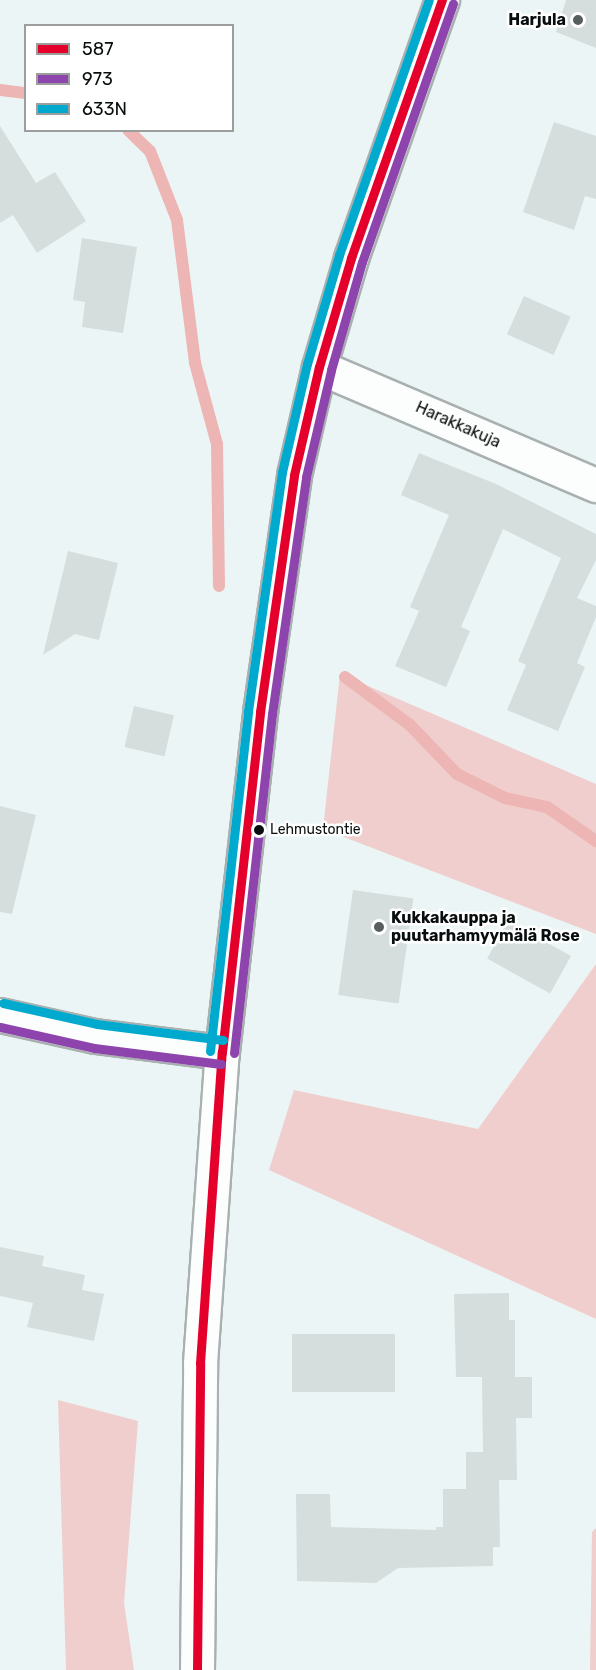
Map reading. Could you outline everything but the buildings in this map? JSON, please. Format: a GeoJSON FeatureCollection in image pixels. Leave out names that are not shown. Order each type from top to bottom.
{"type":"FeatureCollection","features":[{"type":"Feature","properties":{"kind":"main road"},"geometry":{"type":"LineString","coordinates":[[197,1670],[200,1363],[222,1052],[261,700],[294,475],[319,367],[351,258],[442,0]]}},
{"type":"Feature","properties":{"kind":"main road","name":"Harakkakuja"},"geometry":{"type":"LineString","coordinates":[[319,367],[596,485]]}},
{"type":"Feature","properties":{"kind":"main road"},"geometry":{"type":"LineString","coordinates":[[0,1016],[95,1036],[222,1052]]}},
{"type":"Feature","properties":{"kind":"shaded area"},"geometry":{"type":"Polygon","coordinates":[[[340,674],[596,784],[596,934],[323,829],[340,674]]]}},
{"type":"Feature","properties":{"kind":"shaded area"},"geometry":{"type":"Polygon","coordinates":[[[596,964],[596,1319],[269,1170],[294,1090],[478,1129],[596,964]]]}},
{"type":"Feature","properties":{"kind":"shaded area"},"geometry":{"type":"Polygon","coordinates":[[[58,1400],[138,1421],[124,1603],[134,1670],[66,1670],[58,1400]]]}},
{"type":"Feature","properties":{"kind":"shaded area"},"geometry":{"type":"Polygon","coordinates":[[[596,1528],[596,1670],[590,1670],[592,1532],[596,1528]]]}},
{"type":"Feature","properties":{"kind":"waterway"},"geometry":{"type":"LineString","coordinates":[[0,90],[24,93]]}},
{"type":"Feature","properties":{"kind":"waterway"},"geometry":{"type":"LineString","coordinates":[[130,132],[150,151],[177,220],[195,363],[217,444],[219,586]]}},
{"type":"Feature","properties":{"kind":"waterway"},"geometry":{"type":"LineString","coordinates":[[345,677],[410,725],[457,774],[505,798],[547,807],[596,841]]}},
{"type":"Feature","properties":{"kind":"transit line","name":"633N"},"geometry":{"type":"LineString","coordinates":[[210,1051],[248,711],[282,472],[307,364],[339,255],[429,0]]}},
{"type":"Feature","properties":{"kind":"transit line","name":"587"},"geometry":{"type":"LineString","coordinates":[[197,1670],[200,1363],[222,1052],[260,712],[294,475],[319,367],[351,258],[442,0]]}},
{"type":"Feature","properties":{"kind":"transit line","name":"973"},"geometry":{"type":"LineString","coordinates":[[234,1053],[272,714],[306,477],[331,370],[362,262],[453,4]]}},
{"type":"Feature","properties":{"kind":"transit line","name":"633N"},"geometry":{"type":"LineString","coordinates":[[3,1003],[97,1024],[223,1040]]}},
{"type":"Feature","properties":{"kind":"transit line","name":"973"},"geometry":{"type":"LineString","coordinates":[[0,1027],[94,1048],[221,1064]]}},
{"type":"Feature","properties":{"kind":"place","name":"Harjula"},"geometry":{"type":"Point","coordinates":[578,20]}},
{"type":"Feature","properties":{"kind":"place","name":"Lehmustontie"},"geometry":{"type":"Point","coordinates":[259,830]}},
{"type":"Feature","properties":{"kind":"place","name":"Kukkakauppa ja puutarhamyymälä Rose"},"geometry":{"type":"Point","coordinates":[379,927]}}]}
